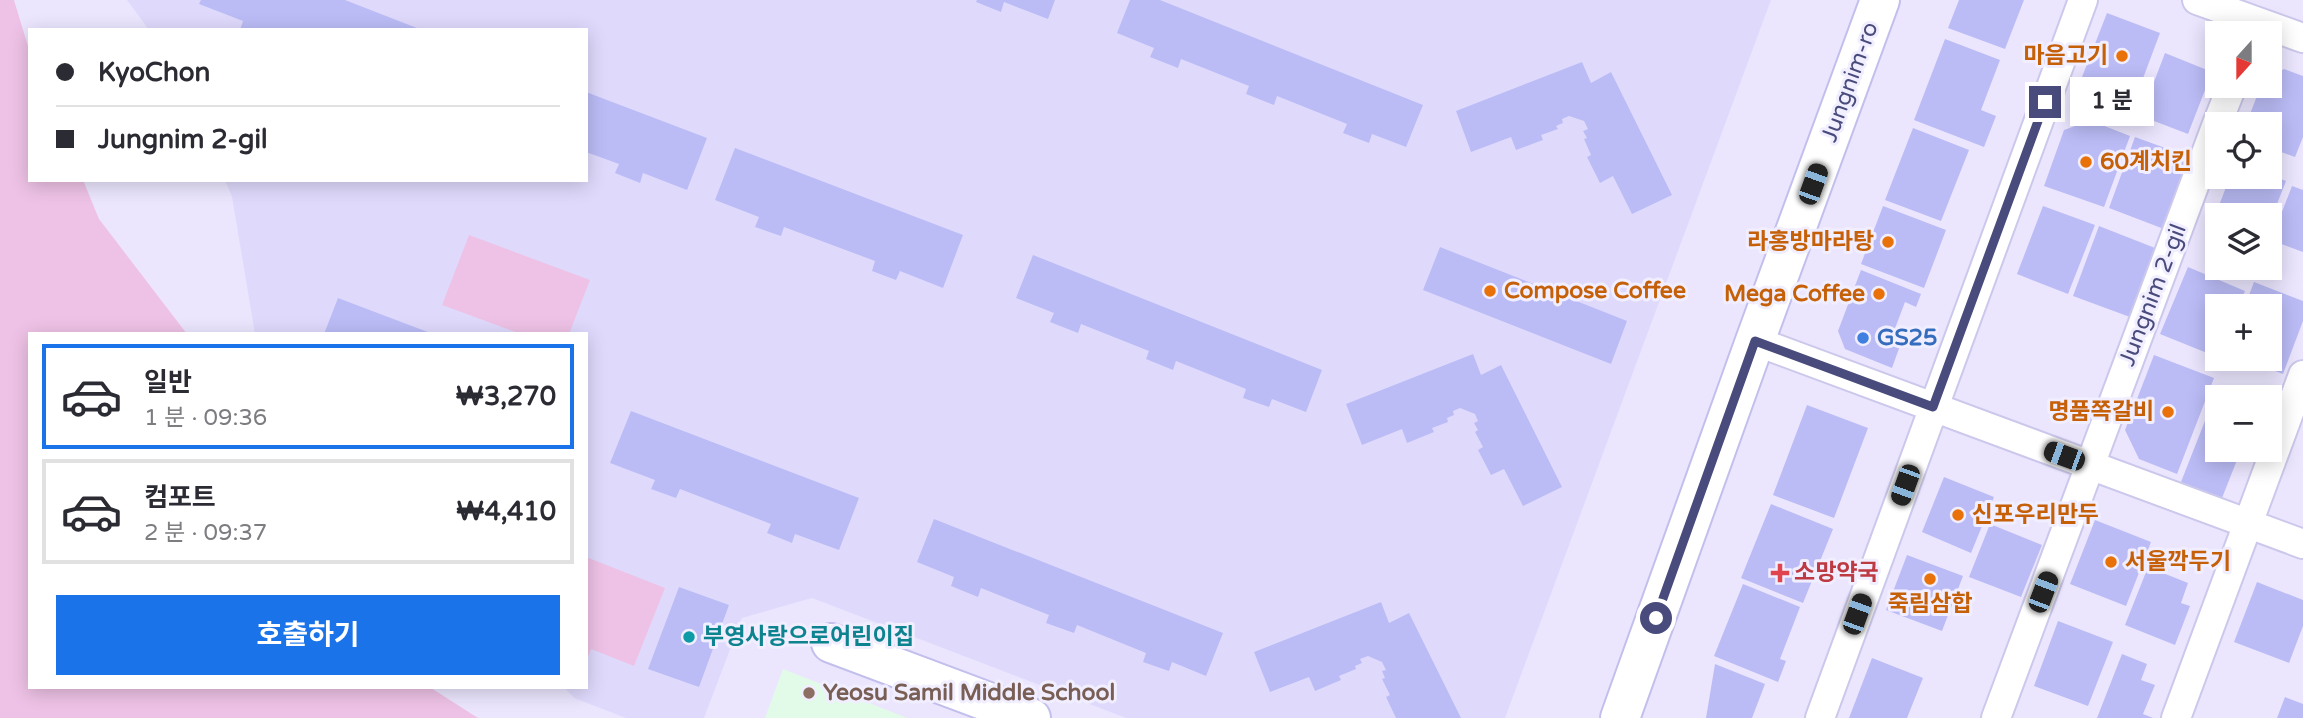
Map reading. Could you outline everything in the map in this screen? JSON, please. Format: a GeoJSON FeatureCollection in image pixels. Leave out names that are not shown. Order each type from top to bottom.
{"type":"FeatureCollection","features":[{"type":"Feature","properties":{"kind":"street","name":"Jungnim-ro"},"geometry":{"type":"LineString","coordinates":[[1620,718],[1880,0]]}},
{"type":"Feature","properties":{"kind":"street"},"geometry":{"type":"LineString","coordinates":[[1820,718],[2082,0]]}},
{"type":"Feature","properties":{"kind":"street"},"geometry":{"type":"LineString","coordinates":[[2197,0],[2241,21]]}},
{"type":"Feature","properties":{"kind":"street"},"geometry":{"type":"LineString","coordinates":[[2282,33],[2303,38]]}},
{"type":"Feature","properties":{"kind":"street","name":"Jungnim 2-gil"},"geometry":{"type":"LineString","coordinates":[[1996,718],[2205,156]]}},
{"type":"Feature","properties":{"kind":"street"},"geometry":{"type":"LineString","coordinates":[[1755,341],[2303,544]]}},
{"type":"Feature","properties":{"kind":"street"},"geometry":{"type":"LineString","coordinates":[[2176,718],[2303,375]]}},
{"type":"Feature","properties":{"kind":"street"},"geometry":{"type":"LineString","coordinates":[[831,643],[1031,718]]}},
{"type":"Feature","properties":{"kind":"shaded area"},"geometry":{"type":"Polygon","coordinates":[[[0,0],[14,0],[28,46],[28,182],[84,182],[99,219],[185,332],[28,332],[28,689],[433,689],[478,718],[0,718],[0,0]]]}},
{"type":"Feature","properties":{"kind":"shaded area"},"geometry":{"type":"Polygon","coordinates":[[[127,0],[1771,0],[1505,718],[1126,718],[812,598],[742,618],[704,718],[626,718],[574,698],[566,689],[588,689],[588,332],[255,332],[232,197],[226,182],[588,182],[588,28],[148,28],[127,0]]]}},
{"type":"Feature","properties":{"kind":"shaded area"},"geometry":{"type":"Polygon","coordinates":[[[469,235],[590,280],[570,332],[516,332],[442,305],[469,235]]]}},
{"type":"Feature","properties":{"kind":"shaded area"},"geometry":{"type":"Polygon","coordinates":[[[588,558],[665,588],[634,666],[591,649],[588,656],[588,558]]]}},
{"type":"Feature","properties":{"kind":"shaded area","name":"Yeosu Samil Middle School"},"geometry":{"type":"Polygon","coordinates":[[[783,669],[907,718],[765,718],[783,669]]]}},
{"type":"Feature","properties":{"kind":"building"},"geometry":{"type":"Polygon","coordinates":[[[201,0],[345,0],[417,28],[241,28],[243,21],[199,4],[201,0]]]}},
{"type":"Feature","properties":{"kind":"building"},"geometry":{"type":"Polygon","coordinates":[[[1055,0],[1048,19],[1004,2],[1001,12],[976,2],[1055,0]]]}},
{"type":"Feature","properties":{"kind":"building"},"geometry":{"type":"Polygon","coordinates":[[[1130,0],[1160,0],[1423,105],[1406,147],[1372,134],[1369,143],[1343,133],[1347,124],[1277,96],[1274,105],[1246,94],[1249,86],[1181,59],[1178,68],[1150,57],[1154,48],[1117,33],[1130,0]]]}},
{"type":"Feature","properties":{"kind":"building"},"geometry":{"type":"Polygon","coordinates":[[[1959,0],[2024,0],[2005,49],[1948,28],[1959,0]]]}},
{"type":"Feature","properties":{"kind":"building"},"geometry":{"type":"Polygon","coordinates":[[[2107,13],[2160,33],[2136,97],[2082,77],[2107,13]]]}},
{"type":"Feature","properties":{"kind":"building"},"geometry":{"type":"Polygon","coordinates":[[[1945,39],[2000,60],[1981,110],[1996,116],[1984,147],[1914,120],[1945,39]]]}},
{"type":"Feature","properties":{"kind":"building"},"geometry":{"type":"Polygon","coordinates":[[[2165,53],[2205,69],[2205,90],[2188,134],[2141,116],[2165,53]]]}},
{"type":"Feature","properties":{"kind":"building"},"geometry":{"type":"Polygon","coordinates":[[[1582,62],[1591,83],[1611,72],[1672,195],[1632,214],[1613,176],[1600,183],[1587,157],[1591,155],[1583,131],[1588,129],[1584,121],[1569,116],[1556,126],[1558,129],[1541,135],[1543,140],[1516,150],[1511,137],[1471,152],[1456,111],[1582,62]]]}},
{"type":"Feature","properties":{"kind":"building"},"geometry":{"type":"Polygon","coordinates":[[[2282,70],[2303,76],[2303,137],[2295,157],[2282,152],[2282,112],[2251,112],[2256,98],[2282,98],[2282,70]]]}},
{"type":"Feature","properties":{"kind":"building"},"geometry":{"type":"Polygon","coordinates":[[[588,93],[707,138],[687,190],[643,173],[640,183],[615,173],[619,164],[588,153],[588,93]]]}},
{"type":"Feature","properties":{"kind":"building"},"geometry":{"type":"Polygon","coordinates":[[[2079,116],[2130,136],[2104,207],[2044,186],[2064,130],[2075,126],[2079,116]]]}},
{"type":"Feature","properties":{"kind":"building"},"geometry":{"type":"Polygon","coordinates":[[[1913,128],[1969,150],[1941,221],[1885,200],[1913,128]]]}},
{"type":"Feature","properties":{"kind":"building"},"geometry":{"type":"Polygon","coordinates":[[[2135,137],[2190,157],[2164,229],[2109,208],[2135,137]]]}},
{"type":"Feature","properties":{"kind":"building"},"geometry":{"type":"Polygon","coordinates":[[[735,148],[963,235],[943,288],[900,271],[896,280],[872,271],[875,261],[784,227],[781,236],[755,227],[759,217],[715,200],[735,148]]]}},
{"type":"Feature","properties":{"kind":"building"},"geometry":{"type":"Polygon","coordinates":[[[2282,180],[2286,181],[2277,203],[2220,203],[2225,189],[2282,189],[2282,180]]]}},
{"type":"Feature","properties":{"kind":"building"},"geometry":{"type":"Polygon","coordinates":[[[2292,186],[2303,190],[2303,252],[2282,244],[2282,212],[2292,186]]]}},
{"type":"Feature","properties":{"kind":"building"},"geometry":{"type":"Polygon","coordinates":[[[1883,206],[1946,230],[1924,288],[1861,264],[1883,206]]]}},
{"type":"Feature","properties":{"kind":"building"},"geometry":{"type":"Polygon","coordinates":[[[2043,206],[2095,225],[2068,294],[2017,274],[2043,206]]]}},
{"type":"Feature","properties":{"kind":"building"},"geometry":{"type":"Polygon","coordinates":[[[2099,226],[2155,248],[2130,317],[2073,296],[2099,226]]]}},
{"type":"Feature","properties":{"kind":"building"},"geometry":{"type":"Polygon","coordinates":[[[1440,247],[1627,321],[1611,364],[1423,290],[1440,247]]]}},
{"type":"Feature","properties":{"kind":"building"},"geometry":{"type":"Polygon","coordinates":[[[1033,255],[1322,370],[1306,412],[1272,399],[1269,407],[1243,398],[1246,389],[1176,361],[1173,370],[1146,359],[1149,351],[1081,324],[1078,333],[1050,322],[1054,313],[1016,298],[1033,255]]]}},
{"type":"Feature","properties":{"kind":"building"},"geometry":{"type":"Polygon","coordinates":[[[2188,267],[2205,274],[2205,280],[2219,280],[2245,291],[2244,294],[2205,294],[2205,352],[2160,334],[2188,267]]]}},
{"type":"Feature","properties":{"kind":"building"},"geometry":{"type":"Polygon","coordinates":[[[1861,270],[1921,294],[1916,307],[1905,302],[1891,339],[1901,343],[1892,368],[1845,349],[1838,331],[1861,270]]]}},
{"type":"Feature","properties":{"kind":"building"},"geometry":{"type":"Polygon","coordinates":[[[2254,282],[2303,301],[2303,321],[2283,374],[2275,371],[2282,371],[2282,294],[2250,294],[2254,282]]]}},
{"type":"Feature","properties":{"kind":"building"},"geometry":{"type":"Polygon","coordinates":[[[338,298],[428,332],[325,332],[338,298]]]}},
{"type":"Feature","properties":{"kind":"building"},"geometry":{"type":"Polygon","coordinates":[[[1473,354],[1481,375],[1501,365],[1562,487],[1523,506],[1504,469],[1491,475],[1478,450],[1483,447],[1475,432],[1478,430],[1474,423],[1478,421],[1475,414],[1460,408],[1447,418],[1448,422],[1432,428],[1434,432],[1407,443],[1402,429],[1362,445],[1346,404],[1473,354]]]}},
{"type":"Feature","properties":{"kind":"building"},"geometry":{"type":"Polygon","coordinates":[[[2154,355],[2214,378],[2211,385],[2205,385],[2205,401],[2177,474],[2139,459],[2125,430],[2154,355]]]}},
{"type":"Feature","properties":{"kind":"building"},"geometry":{"type":"Polygon","coordinates":[[[1807,405],[1868,428],[1834,518],[1773,495],[1807,405]]]}},
{"type":"Feature","properties":{"kind":"building"},"geometry":{"type":"Polygon","coordinates":[[[631,411],[859,498],[839,550],[795,534],[792,543],[767,533],[771,524],[680,489],[676,498],[651,489],[655,480],[610,463],[631,411]]]}},
{"type":"Feature","properties":{"kind":"building"},"geometry":{"type":"Polygon","coordinates":[[[2205,421],[2205,462],[2236,462],[2222,498],[2181,482],[2205,421]]]}},
{"type":"Feature","properties":{"kind":"building"},"geometry":{"type":"Polygon","coordinates":[[[1944,477],[1994,497],[1971,553],[1922,532],[1944,477]]]}},
{"type":"Feature","properties":{"kind":"building"},"geometry":{"type":"Polygon","coordinates":[[[1771,504],[1833,529],[1803,603],[1741,578],[1771,504]]]}},
{"type":"Feature","properties":{"kind":"building"},"geometry":{"type":"Polygon","coordinates":[[[934,519],[1223,633],[1206,676],[1172,662],[1169,671],[1143,662],[1146,653],[1077,625],[1074,633],[1046,623],[1049,615],[981,588],[978,597],[951,586],[954,577],[917,562],[934,519]]]}},
{"type":"Feature","properties":{"kind":"building"},"geometry":{"type":"Polygon","coordinates":[[[2095,520],[2151,542],[2126,606],[2070,584],[2095,520]]]}},
{"type":"Feature","properties":{"kind":"building"},"geometry":{"type":"Polygon","coordinates":[[[1990,524],[2042,545],[2021,597],[1969,577],[1990,524]]]}},
{"type":"Feature","properties":{"kind":"building"},"geometry":{"type":"Polygon","coordinates":[[[1907,555],[1963,576],[1942,631],[1886,610],[1907,555]]]}},
{"type":"Feature","properties":{"kind":"building"},"geometry":{"type":"Polygon","coordinates":[[[2148,567],[2188,583],[2181,603],[2190,606],[2175,645],[2125,625],[2148,567]]]}},
{"type":"Feature","properties":{"kind":"building"},"geometry":{"type":"Polygon","coordinates":[[[2257,582],[2303,600],[2303,626],[2289,663],[2234,642],[2257,582]]]}},
{"type":"Feature","properties":{"kind":"building"},"geometry":{"type":"Polygon","coordinates":[[[1743,584],[1800,607],[1780,659],[1786,661],[1778,682],[1714,656],[1743,584]]]}},
{"type":"Feature","properties":{"kind":"building","name":"부영사랑으로어린이집"},"geometry":{"type":"Polygon","coordinates":[[[679,587],[729,605],[699,687],[648,669],[679,587]]]}},
{"type":"Feature","properties":{"kind":"building"},"geometry":{"type":"Polygon","coordinates":[[[1381,602],[1389,623],[1409,613],[1461,718],[1396,718],[1386,697],[1390,695],[1382,679],[1385,678],[1382,671],[1386,670],[1382,662],[1368,656],[1360,659],[1362,663],[1355,666],[1356,669],[1339,676],[1341,680],[1315,691],[1309,677],[1270,692],[1254,652],[1381,602]]]}},
{"type":"Feature","properties":{"kind":"building"},"geometry":{"type":"Polygon","coordinates":[[[2058,621],[2113,642],[2088,706],[2034,686],[2058,621]]]}},
{"type":"Feature","properties":{"kind":"building"},"geometry":{"type":"Polygon","coordinates":[[[2122,654],[2147,664],[2141,680],[2155,685],[2143,714],[2153,718],[2097,718],[2122,654]]]}},
{"type":"Feature","properties":{"kind":"building"},"geometry":{"type":"Polygon","coordinates":[[[1872,658],[1923,678],[1907,718],[1849,718],[1872,658]]]}},
{"type":"Feature","properties":{"kind":"building"},"geometry":{"type":"Polygon","coordinates":[[[1715,664],[1765,684],[1752,718],[1706,718],[1715,664]]]}},
{"type":"Feature","properties":{"kind":"building"},"geometry":{"type":"Polygon","coordinates":[[[2285,697],[2303,704],[2303,718],[2277,718],[2285,697]]]}},
{"type":"Feature","properties":{"kind":"place","name":"마음고기"},"geometry":{"type":"Point","coordinates":[2122,56]}},
{"type":"Feature","properties":{"kind":"place","name":"60계치킨"},"geometry":{"type":"Point","coordinates":[2086,162]}},
{"type":"Feature","properties":{"kind":"place","name":"라홍방마라탕"},"geometry":{"type":"Point","coordinates":[1888,242]}},
{"type":"Feature","properties":{"kind":"place","name":"Compose Coffee"},"geometry":{"type":"Point","coordinates":[1490,291]}},
{"type":"Feature","properties":{"kind":"place","name":"Mega Coffee"},"geometry":{"type":"Point","coordinates":[1879,294]}},
{"type":"Feature","properties":{"kind":"place","name":"GS25"},"geometry":{"type":"Point","coordinates":[1863,338]}},
{"type":"Feature","properties":{"kind":"place","name":"명품쪽갈비"},"geometry":{"type":"Point","coordinates":[2168,412]}},
{"type":"Feature","properties":{"kind":"place","name":"신포우리만두"},"geometry":{"type":"Point","coordinates":[1958,515]}},
{"type":"Feature","properties":{"kind":"place","name":"서울깍두기"},"geometry":{"type":"Point","coordinates":[2111,562]}},
{"type":"Feature","properties":{"kind":"place","name":"소망약국"},"geometry":{"type":"Point","coordinates":[1780,573]}},
{"type":"Feature","properties":{"kind":"place","name":"죽림삼합"},"geometry":{"type":"Point","coordinates":[1930,579]}},
{"type":"Feature","properties":{"kind":"place","name":"부영사랑으로어린이집"},"geometry":{"type":"Point","coordinates":[689,637]}},
{"type":"Feature","properties":{"kind":"place","name":"Yeosu Samil Middle School"},"geometry":{"type":"Point","coordinates":[809,693]}},
{"type":"Feature","properties":{"kind":"route"},"geometry":{"type":"LineString","coordinates":[[1656,618],[1755,341],[1933,407],[2045,102]]}}]}
